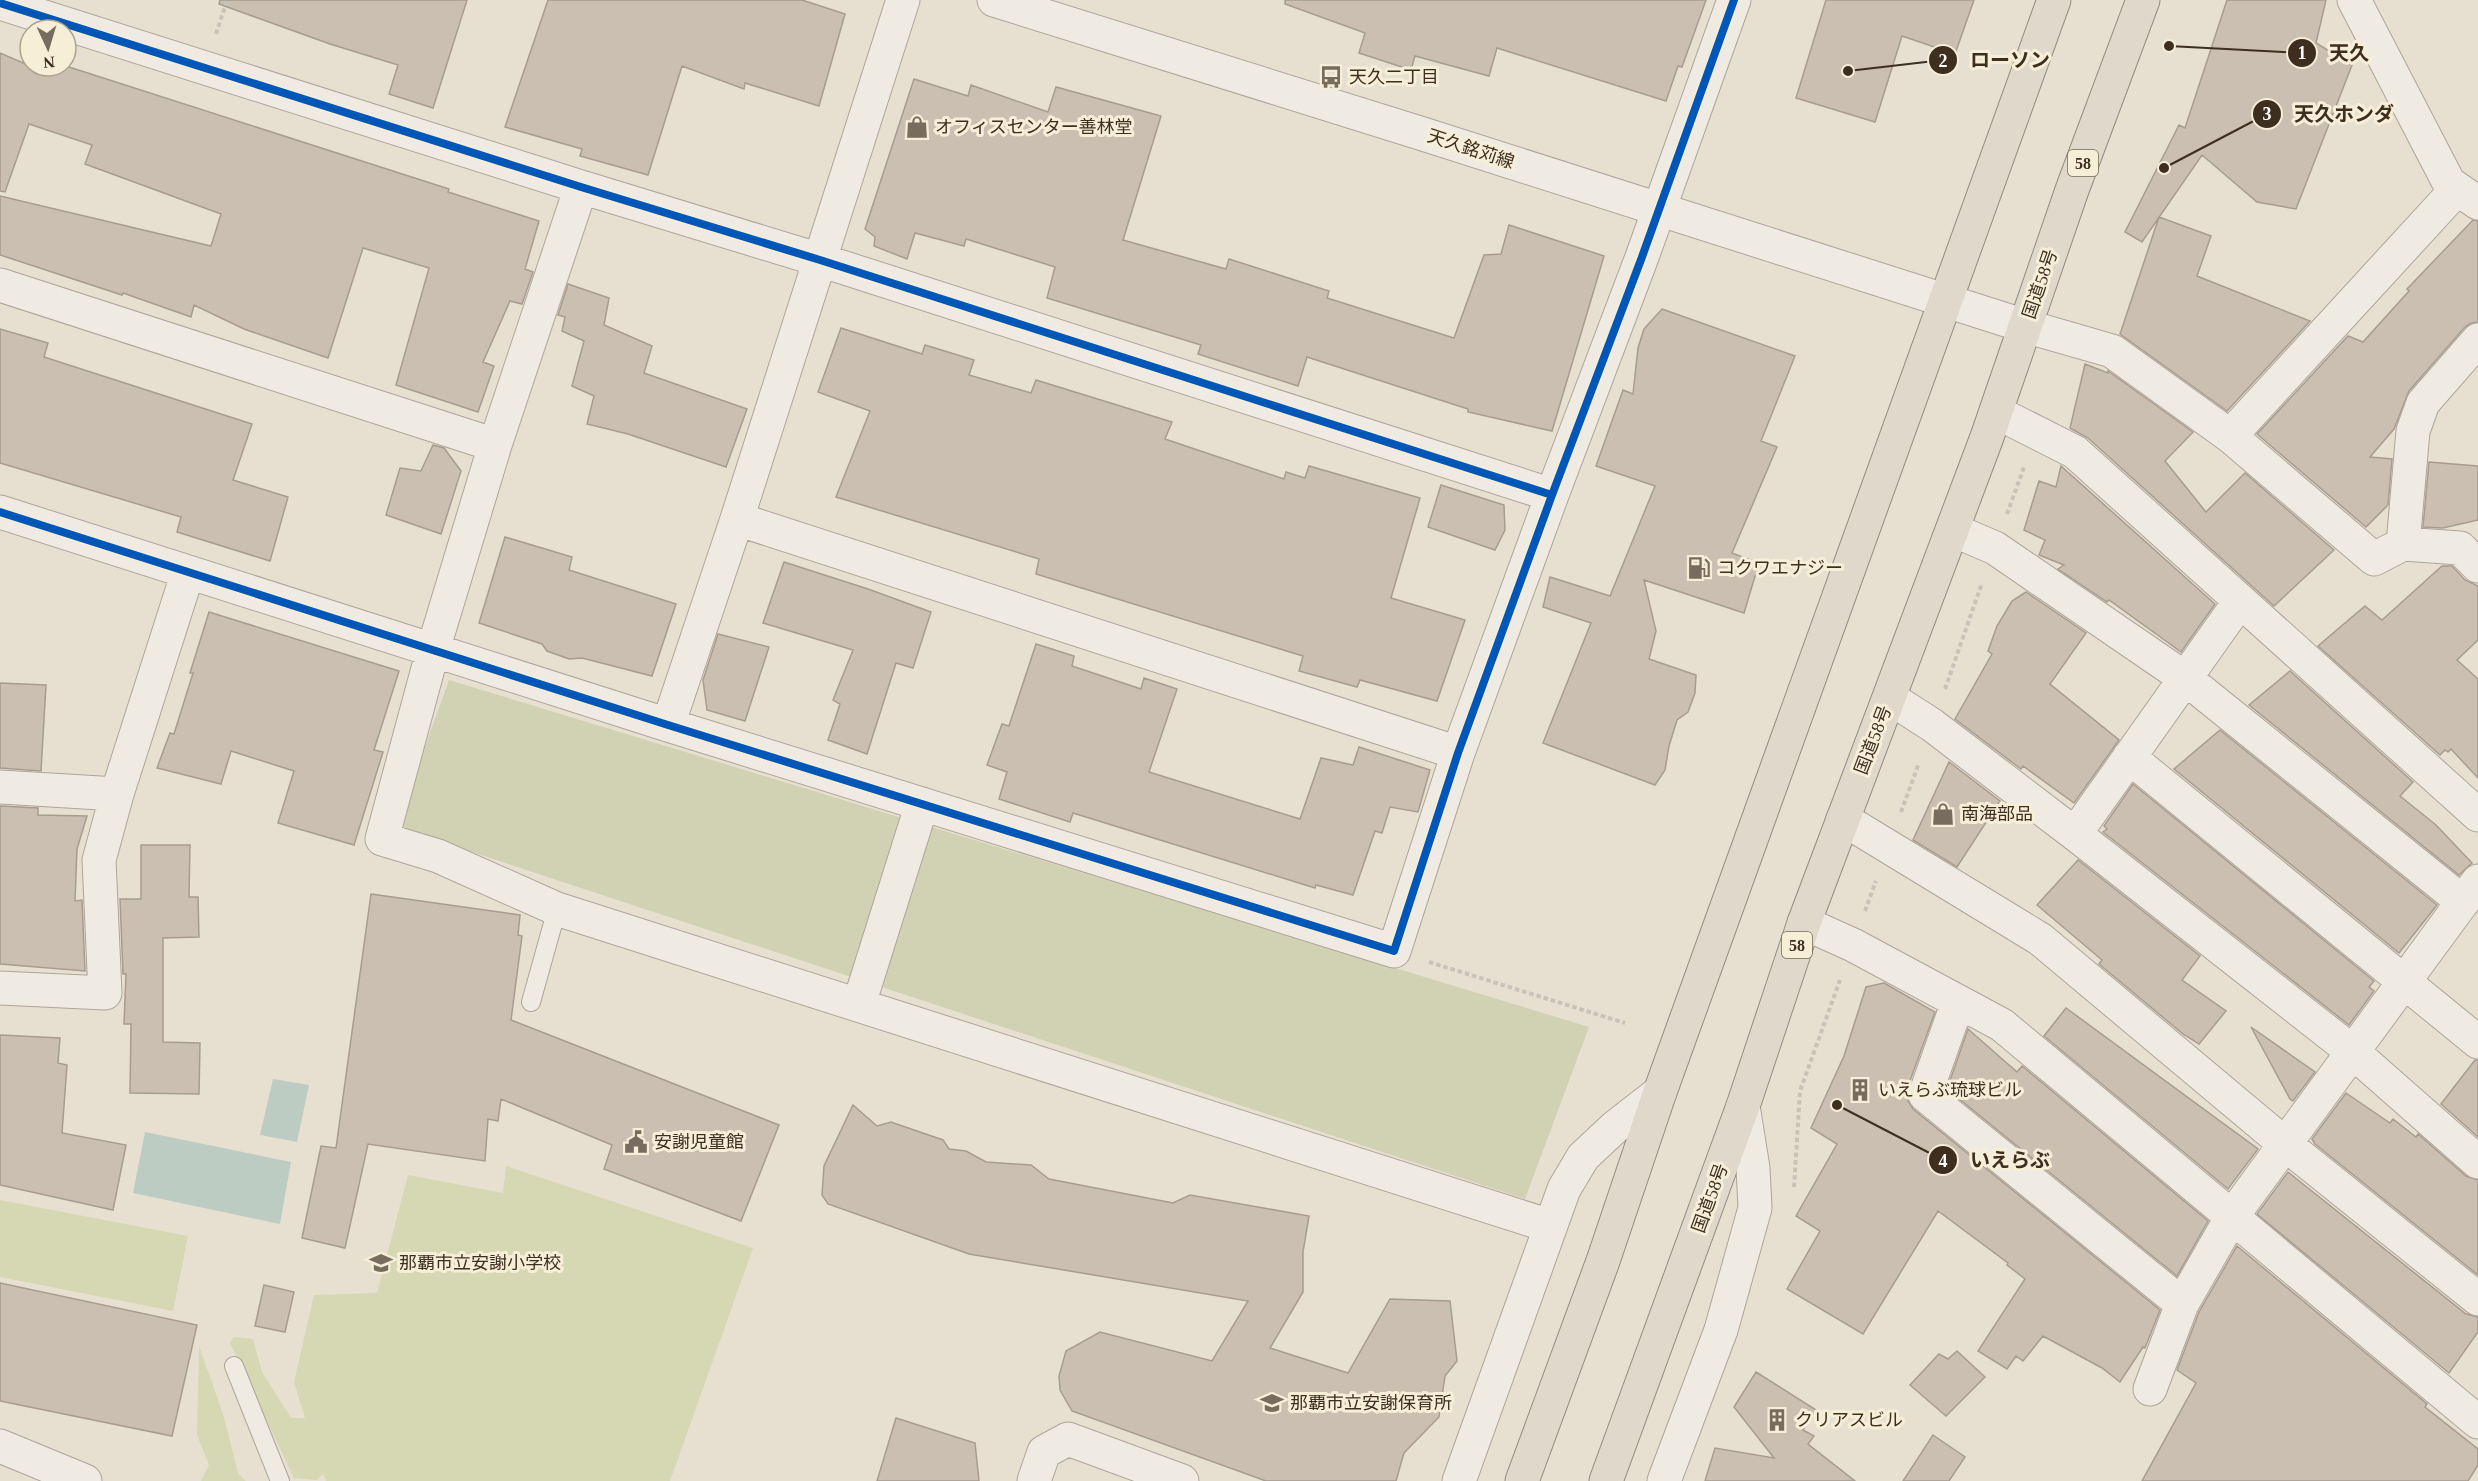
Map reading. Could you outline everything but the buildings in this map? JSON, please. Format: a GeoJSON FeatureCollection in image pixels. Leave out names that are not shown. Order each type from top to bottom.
{"type":"FeatureCollection","features":[{"type":"Feature","properties":{"kind":"highway"},"geometry":{"type":"LineString","coordinates":[[1522,1481],[1603,1261],[1660,1092],[2054,0]]}},
{"type":"Feature","properties":{"kind":"highway","name":"国道58号"},"geometry":{"type":"LineString","coordinates":[[1606,1481],[1743,1106],[1804,923],[1953,530],[2143,0]]}},
{"type":"Feature","properties":{"kind":"street"},"geometry":{"type":"LineString","coordinates":[[668,725],[737,519],[903,0]]}},
{"type":"Feature","properties":{"kind":"street","name":"天久銘苅線"},"geometry":{"type":"LineString","coordinates":[[994,0],[2025,326],[2112,351],[2230,435],[2374,559],[2403,544]]}},
{"type":"Feature","properties":{"kind":"street"},"geometry":{"type":"LineString","coordinates":[[0,512],[668,725],[1394,951],[1458,753],[1734,0]]}},
{"type":"Feature","properties":{"kind":"street"},"geometry":{"type":"LineString","coordinates":[[2230,435],[2468,196],[2449,183],[2354,0]]}},
{"type":"Feature","properties":{"kind":"street"},"geometry":{"type":"LineString","coordinates":[[0,3],[581,187],[820,260],[1552,495]]}},
{"type":"Feature","properties":{"kind":"street"},"geometry":{"type":"LineString","coordinates":[[581,187],[495,445],[434,650],[382,839],[438,856],[557,909],[1550,1226]]}},
{"type":"Feature","properties":{"kind":"street"},"geometry":{"type":"LineString","coordinates":[[0,285],[495,445]]}},
{"type":"Feature","properties":{"kind":"street"},"geometry":{"type":"LineString","coordinates":[[2478,340],[2423,403],[2413,431],[2403,544],[2460,548],[2478,566]]}},
{"type":"Feature","properties":{"kind":"street"},"geometry":{"type":"LineString","coordinates":[[1996,412],[2075,452],[2478,815]]}},
{"type":"Feature","properties":{"kind":"street"},"geometry":{"type":"LineString","coordinates":[[737,519],[1458,753]]}},
{"type":"Feature","properties":{"kind":"street"},"geometry":{"type":"LineString","coordinates":[[1953,530],[1995,548],[2185,678],[2470,891],[2233,1215],[2182,1304],[2150,1389]]}},
{"type":"Feature","properties":{"kind":"street"},"geometry":{"type":"LineString","coordinates":[[0,988],[105,993],[99,860],[117,794],[188,572]]}},
{"type":"Feature","properties":{"kind":"street"},"geometry":{"type":"LineString","coordinates":[[2075,834],[2240,601]]}},
{"type":"Feature","properties":{"kind":"street"},"geometry":{"type":"LineString","coordinates":[[1890,698],[1932,725],[2075,834],[2353,1052],[2478,1162]]}},
{"type":"Feature","properties":{"kind":"street"},"geometry":{"type":"LineString","coordinates":[[2129,757],[2478,1042]]}},
{"type":"Feature","properties":{"kind":"street"},"geometry":{"type":"LineString","coordinates":[[0,787],[117,794]]}},
{"type":"Feature","properties":{"kind":"street"},"geometry":{"type":"LineString","coordinates":[[859,1004],[922,804]]}},
{"type":"Feature","properties":{"kind":"street"},"geometry":{"type":"LineString","coordinates":[[1843,819],[2040,939],[2285,1144],[2478,1299]]}},
{"type":"Feature","properties":{"kind":"street"},"geometry":{"type":"LineString","coordinates":[[1804,923],[1853,945],[2002,1025],[2233,1215],[2478,1422]]}},
{"type":"Feature","properties":{"kind":"street"},"geometry":{"type":"LineString","coordinates":[[1958,1002],[1925,1095],[2182,1304]]}},
{"type":"Feature","properties":{"kind":"street"},"geometry":{"type":"LineString","coordinates":[[1459,1481],[1564,1189],[1583,1157],[1615,1126],[1660,1092]]}},
{"type":"Feature","properties":{"kind":"street"},"geometry":{"type":"LineString","coordinates":[[1664,1481],[1721,1330],[1755,1208],[1753,1168],[1743,1106]]}},
{"type":"Feature","properties":{"kind":"street"},"geometry":{"type":"LineString","coordinates":[[1034,1481],[1044,1452],[1068,1439],[1182,1481]]}},
{"type":"Feature","properties":{"kind":"street"},"geometry":{"type":"LineString","coordinates":[[0,1446],[85,1481]]}},
{"type":"Feature","properties":{"kind":"lane"},"geometry":{"type":"LineString","coordinates":[[531,1002],[557,909]]}},
{"type":"Feature","properties":{"kind":"lane"},"geometry":{"type":"LineString","coordinates":[[234,1366],[280,1481]]}},
{"type":"Feature","properties":{"kind":"path"},"geometry":{"type":"LineString","coordinates":[[1793,1195],[1800,1090],[1922,753]]}},
{"type":"Feature","properties":{"kind":"path"},"geometry":{"type":"LineString","coordinates":[[1394,951],[1625,1023]]}},
{"type":"Feature","properties":{"kind":"green space"},"geometry":{"type":"Polygon","coordinates":[[[449,680],[1589,1027],[1525,1199],[396,827],[449,680]]]}},
{"type":"Feature","properties":{"kind":"green space"},"geometry":{"type":"Polygon","coordinates":[[[506,1166],[753,1248],[670,1481],[326,1481],[323,1474],[317,1480],[294,1478],[230,1343],[234,1337],[253,1339],[262,1372],[291,1418],[305,1418],[294,1382],[314,1295],[377,1293],[408,1175],[503,1193],[506,1166]]]}},
{"type":"Feature","properties":{"kind":"green space"},"geometry":{"type":"Polygon","coordinates":[[[0,1200],[188,1236],[173,1311],[0,1277],[0,1200]]]}},
{"type":"Feature","properties":{"kind":"green space"},"geometry":{"type":"Polygon","coordinates":[[[199,1346],[223,1414],[238,1473],[246,1481],[201,1481],[209,1465],[197,1435],[199,1346]]]}},
{"type":"Feature","properties":{"kind":"shaded area"},"geometry":{"type":"Polygon","coordinates":[[[273,1079],[309,1085],[297,1142],[260,1135],[273,1079]]]}},
{"type":"Feature","properties":{"kind":"shaded area"},"geometry":{"type":"Polygon","coordinates":[[[145,1132],[291,1162],[280,1224],[133,1193],[145,1132]]]}},
{"type":"Feature","properties":{"kind":"cycle path"},"geometry":{"type":"LineString","coordinates":[[0,512],[668,725],[1394,951],[1458,753],[1642,257],[1734,0]]}},
{"type":"Feature","properties":{"kind":"cycle path"},"geometry":{"type":"LineString","coordinates":[[0,3],[581,187],[820,260],[1552,495]]}},
{"type":"Feature","properties":{"kind":"place","name":"天久"},"geometry":{"type":"Point","coordinates":[2169,46]}},
{"type":"Feature","properties":{"kind":"place","name":"ローソン"},"geometry":{"type":"Point","coordinates":[1848,71]}},
{"type":"Feature","properties":{"kind":"place","name":"天久二丁目"},"geometry":{"type":"Point","coordinates":[1331,77]}},
{"type":"Feature","properties":{"kind":"place","name":"オフィスセンター善林堂"},"geometry":{"type":"Point","coordinates":[917,127]}},
{"type":"Feature","properties":{"kind":"place","name":"天久ホンダ"},"geometry":{"type":"Point","coordinates":[2164,168]}},
{"type":"Feature","properties":{"kind":"place","name":"コクワエナジー"},"geometry":{"type":"Point","coordinates":[1699,568]}},
{"type":"Feature","properties":{"kind":"place","name":"南海部品"},"geometry":{"type":"Point","coordinates":[1943,814]}},
{"type":"Feature","properties":{"kind":"place","name":"いえらぶ琉球ビル"},"geometry":{"type":"Point","coordinates":[1860,1090]}},
{"type":"Feature","properties":{"kind":"place","name":"いえらぶ"},"geometry":{"type":"Point","coordinates":[1837,1105]}},
{"type":"Feature","properties":{"kind":"place","name":"安謝児童館"},"geometry":{"type":"Point","coordinates":[636,1142]}},
{"type":"Feature","properties":{"kind":"place","name":"那覇市立安謝小学校"},"geometry":{"type":"Point","coordinates":[381,1263]}},
{"type":"Feature","properties":{"kind":"place","name":"那覇市立安謝保育所"},"geometry":{"type":"Point","coordinates":[1272,1403]}},
{"type":"Feature","properties":{"kind":"place","name":"クリアスビル"},"geometry":{"type":"Point","coordinates":[1777,1420]}}]}
